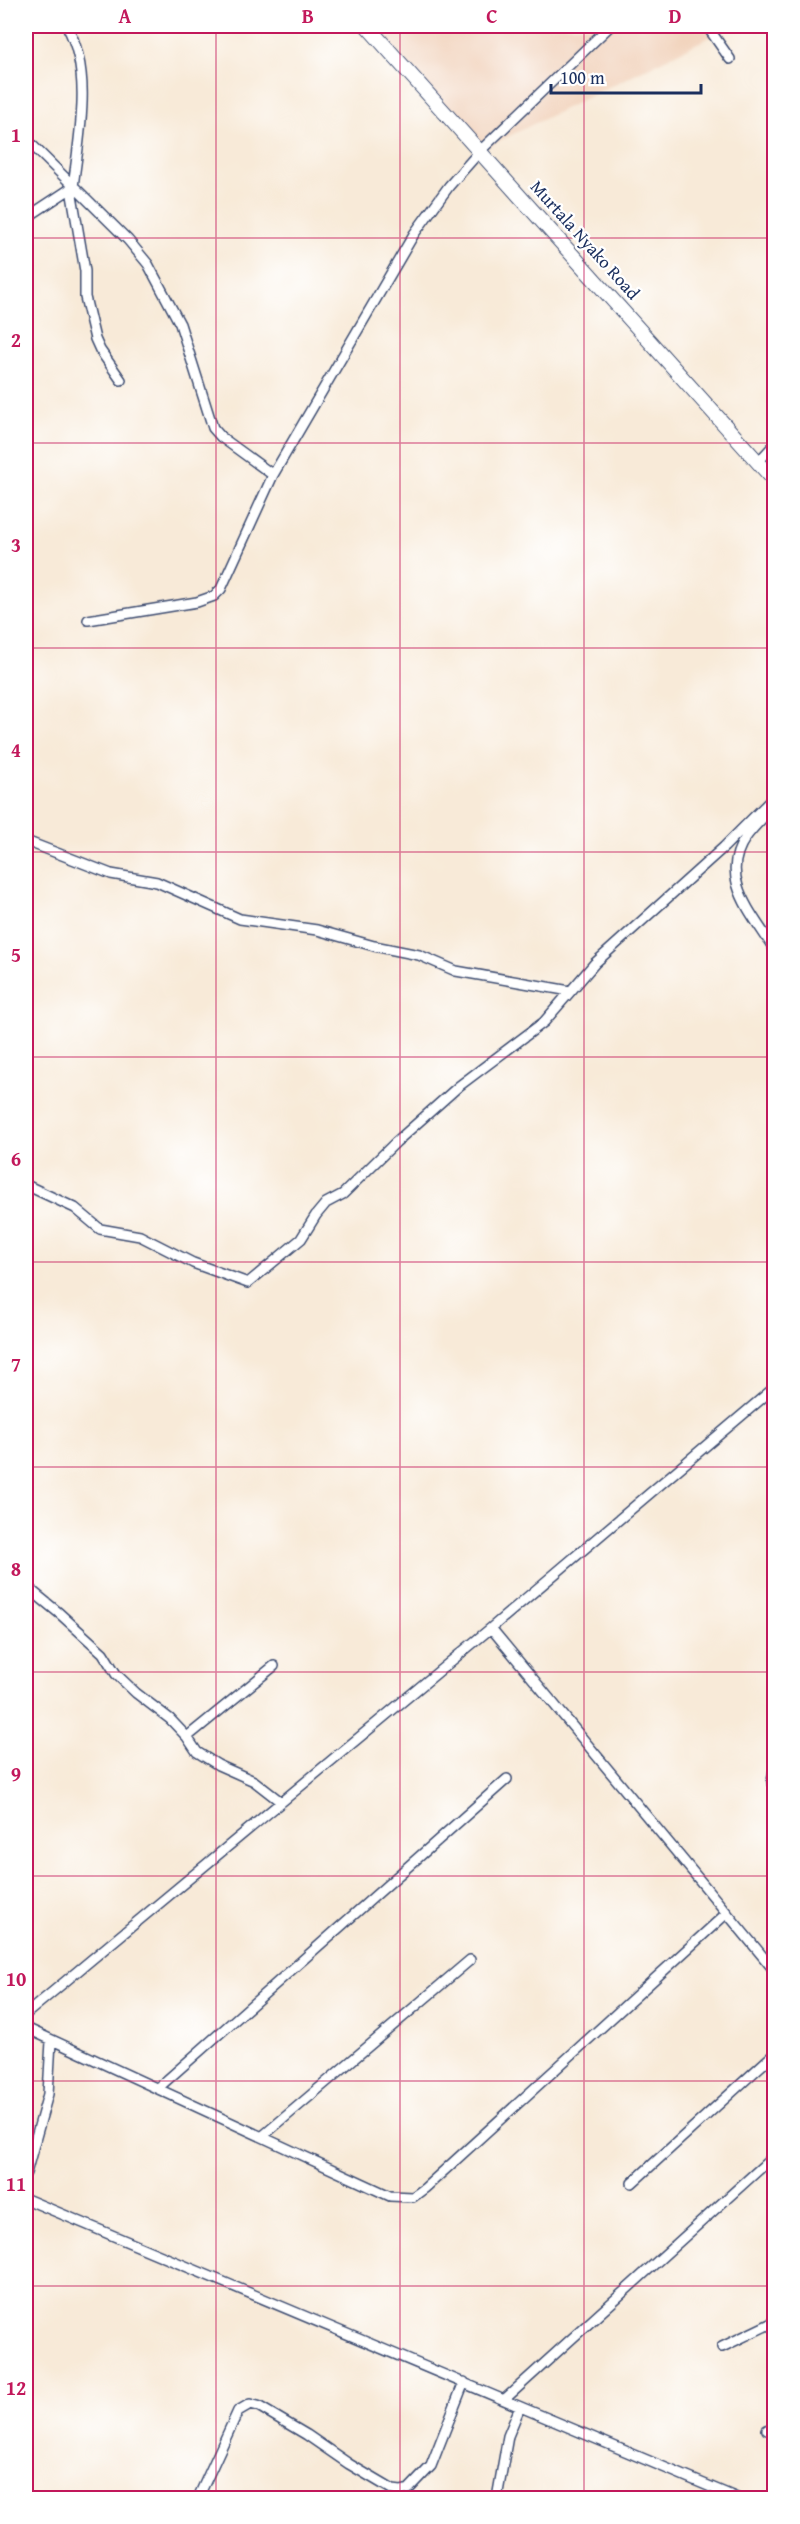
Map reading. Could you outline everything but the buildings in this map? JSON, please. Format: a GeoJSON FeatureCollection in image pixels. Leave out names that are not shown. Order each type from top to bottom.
{"type":"FeatureCollection","features":[{"type":"Feature","properties":{"kind":"street"},"geometry":{"type":"LineString","coordinates":[[67,26],[78,48],[82,106],[72,188],[85,271],[85,297],[95,339],[121,380]]}},
{"type":"Feature","properties":{"kind":"street","name":"Murtala Nyako Road"},"geometry":{"type":"LineString","coordinates":[[367,26],[481,150],[774,480]]}},
{"type":"Feature","properties":{"kind":"street"},"geometry":{"type":"LineString","coordinates":[[88,620],[198,602],[214,596],[221,589],[273,475],[414,234],[448,186],[481,150],[610,26]]}},
{"type":"Feature","properties":{"kind":"street"},"geometry":{"type":"LineString","coordinates":[[707,26],[730,59]]}},
{"type":"Feature","properties":{"kind":"street"},"geometry":{"type":"LineString","coordinates":[[26,139],[72,188],[128,240],[148,264],[180,324],[213,428],[221,437],[273,475]]}},
{"type":"Feature","properties":{"kind":"street"},"geometry":{"type":"LineString","coordinates":[[26,218],[72,188]]}},
{"type":"Feature","properties":{"kind":"street"},"geometry":{"type":"LineString","coordinates":[[758,462],[774,445]]}},
{"type":"Feature","properties":{"kind":"street"},"geometry":{"type":"LineString","coordinates":[[26,1185],[75,1208],[100,1229],[140,1236],[193,1263],[248,1283],[301,1239],[326,1203],[344,1194],[396,1142],[459,1086],[544,1022],[595,963],[724,847],[774,797]]}},
{"type":"Feature","properties":{"kind":"street"},"geometry":{"type":"LineString","coordinates":[[774,806],[746,837],[738,854],[735,870],[737,891],[774,949]]}},
{"type":"Feature","properties":{"kind":"street"},"geometry":{"type":"LineString","coordinates":[[26,841],[111,874],[157,882],[240,919],[317,930],[374,946],[419,955],[456,972],[570,991]]}},
{"type":"Feature","properties":{"kind":"street"},"geometry":{"type":"LineString","coordinates":[[26,2014],[772,1394]]}},
{"type":"Feature","properties":{"kind":"street"},"geometry":{"type":"LineString","coordinates":[[26,1586],[103,1653],[116,1674],[170,1719],[197,1752],[218,1765],[254,1781],[281,1802]]}},
{"type":"Feature","properties":{"kind":"street"},"geometry":{"type":"LineString","coordinates":[[491,1629],[774,1970]]}},
{"type":"Feature","properties":{"kind":"street"},"geometry":{"type":"LineString","coordinates":[[187,1737],[274,1666]]}},
{"type":"Feature","properties":{"kind":"street"},"geometry":{"type":"LineString","coordinates":[[772,1782],[774,1770]]}},
{"type":"Feature","properties":{"kind":"street"},"geometry":{"type":"LineString","coordinates":[[158,2088],[507,1779]]}},
{"type":"Feature","properties":{"kind":"street"},"geometry":{"type":"LineString","coordinates":[[26,2028],[264,2135],[390,2196],[412,2197],[434,2181],[727,1913]]}},
{"type":"Feature","properties":{"kind":"street"},"geometry":{"type":"LineString","coordinates":[[264,2135],[470,1960]]}},
{"type":"Feature","properties":{"kind":"street"},"geometry":{"type":"LineString","coordinates":[[26,2173],[48,2094],[51,2041]]}},
{"type":"Feature","properties":{"kind":"street"},"geometry":{"type":"LineString","coordinates":[[632,2183],[774,2054]]}},
{"type":"Feature","properties":{"kind":"street"},"geometry":{"type":"LineString","coordinates":[[505,2399],[774,2156]]}},
{"type":"Feature","properties":{"kind":"street"},"geometry":{"type":"LineString","coordinates":[[26,2199],[505,2399],[736,2499]]}},
{"type":"Feature","properties":{"kind":"street"},"geometry":{"type":"LineString","coordinates":[[722,2346],[774,2322]]}},
{"type":"Feature","properties":{"kind":"street"},"geometry":{"type":"LineString","coordinates":[[198,2499],[238,2412],[250,2404],[258,2406],[307,2435],[349,2464],[393,2490],[409,2489],[431,2466],[464,2382]]}},
{"type":"Feature","properties":{"kind":"street"},"geometry":{"type":"LineString","coordinates":[[497,2499],[508,2436],[520,2407]]}},
{"type":"Feature","properties":{"kind":"shaded area"},"geometry":{"type":"Polygon","coordinates":[[[366,26],[732,26],[481,150],[366,26]]]}}]}
